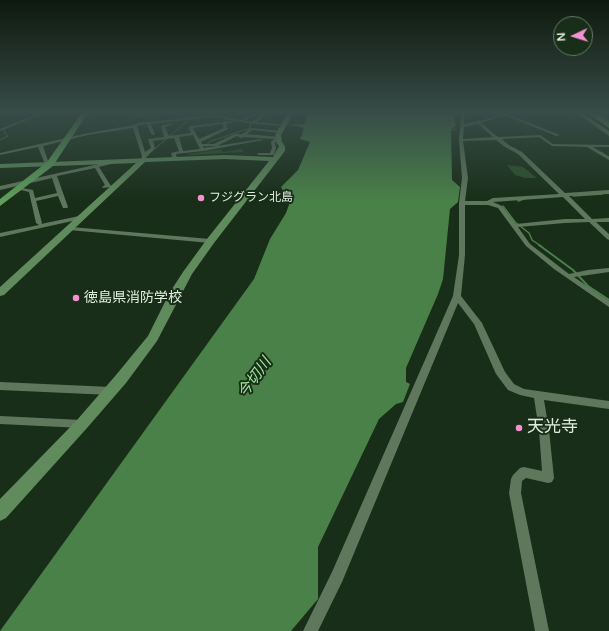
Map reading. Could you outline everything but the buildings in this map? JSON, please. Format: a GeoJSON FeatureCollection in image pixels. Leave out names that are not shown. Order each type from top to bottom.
{"type":"FeatureCollection","features":[{"type":"Feature","properties":{"kind":"main road"},"geometry":{"type":"LineString","coordinates":[[0,203],[48,164],[64,143]]}},
{"type":"Feature","properties":{"kind":"street"},"geometry":{"type":"LineString","coordinates":[[0,154],[47,143]]}},
{"type":"Feature","properties":{"kind":"street"},"geometry":{"type":"LineString","coordinates":[[140,143],[144,158]]}},
{"type":"Feature","properties":{"kind":"street"},"geometry":{"type":"LineString","coordinates":[[0,293],[84,217],[144,158],[153,148],[152,143]]}},
{"type":"Feature","properties":{"kind":"street"},"geometry":{"type":"LineString","coordinates":[[178,143],[181,151]]}},
{"type":"Feature","properties":{"kind":"street"},"geometry":{"type":"LineString","coordinates":[[175,159],[174,153],[201,145],[215,145],[219,143]]}},
{"type":"Feature","properties":{"kind":"street"},"geometry":{"type":"LineString","coordinates":[[201,145],[232,146],[241,143]]}},
{"type":"Feature","properties":{"kind":"street"},"geometry":{"type":"LineString","coordinates":[[259,154],[272,154],[276,143]]}},
{"type":"Feature","properties":{"kind":"street"},"geometry":{"type":"LineString","coordinates":[[1,509],[82,424],[111,391],[153,338],[176,292],[210,241],[276,159],[282,146],[281,143]]}},
{"type":"Feature","properties":{"kind":"street"},"geometry":{"type":"LineString","coordinates":[[310,631],[337,577],[457,296],[462,255],[462,203],[465,171],[461,143]]}},
{"type":"Feature","properties":{"kind":"street"},"geometry":{"type":"LineString","coordinates":[[504,143],[520,153],[609,238]]}},
{"type":"Feature","properties":{"kind":"street"},"geometry":{"type":"LineString","coordinates":[[550,143],[552,145],[587,144],[609,146]]}},
{"type":"Feature","properties":{"kind":"street"},"geometry":{"type":"LineString","coordinates":[[587,144],[609,158]]}},
{"type":"Feature","properties":{"kind":"street"},"geometry":{"type":"LineString","coordinates":[[40,145],[48,164]]}},
{"type":"Feature","properties":{"kind":"street"},"geometry":{"type":"LineString","coordinates":[[17,150],[20,158]]}},
{"type":"Feature","properties":{"kind":"street"},"geometry":{"type":"LineString","coordinates":[[0,166],[117,161],[144,158],[175,159],[237,157],[276,159]]}},
{"type":"Feature","properties":{"kind":"street"},"geometry":{"type":"LineString","coordinates":[[0,188],[97,167],[117,161]]}},
{"type":"Feature","properties":{"kind":"street"},"geometry":{"type":"LineString","coordinates":[[97,167],[108,186],[105,187]]}},
{"type":"Feature","properties":{"kind":"street"},"geometry":{"type":"LineString","coordinates":[[54,176],[65,207]]}},
{"type":"Feature","properties":{"kind":"street"},"geometry":{"type":"LineString","coordinates":[[19,188],[31,191],[39,223]]}},
{"type":"Feature","properties":{"kind":"street"},"geometry":{"type":"LineString","coordinates":[[489,203],[493,200],[609,192]]}},
{"type":"Feature","properties":{"kind":"street"},"geometry":{"type":"LineString","coordinates":[[33,200],[60,194]]}},
{"type":"Feature","properties":{"kind":"street"},"geometry":{"type":"LineString","coordinates":[[462,203],[489,203],[500,207],[517,225],[528,245],[574,274],[606,300]]}},
{"type":"Feature","properties":{"kind":"street"},"geometry":{"type":"LineString","coordinates":[[0,235],[84,217]]}},
{"type":"Feature","properties":{"kind":"street"},"geometry":{"type":"LineString","coordinates":[[517,225],[609,220]]}},
{"type":"Feature","properties":{"kind":"street"},"geometry":{"type":"LineString","coordinates":[[71,229],[210,241]]}},
{"type":"Feature","properties":{"kind":"street"},"geometry":{"type":"LineString","coordinates":[[574,274],[609,270]]}},
{"type":"Feature","properties":{"kind":"street"},"geometry":{"type":"LineString","coordinates":[[0,285],[11,283]]}},
{"type":"Feature","properties":{"kind":"street"},"geometry":{"type":"LineString","coordinates":[[457,296],[478,323],[506,383],[516,390],[538,395],[609,406]]}},
{"type":"Feature","properties":{"kind":"street"},"geometry":{"type":"LineString","coordinates":[[0,386],[111,391]]}},
{"type":"Feature","properties":{"kind":"street"},"geometry":{"type":"LineString","coordinates":[[538,395],[544,430],[548,478],[524,472],[517,479],[516,493],[542,631]]}},
{"type":"Feature","properties":{"kind":"street"},"geometry":{"type":"LineString","coordinates":[[0,420],[82,424]]}},
{"type":"Feature","properties":{"kind":"shaded area"},"geometry":{"type":"Polygon","coordinates":[[[220,149],[224,152],[241,149],[244,152],[188,155],[189,154],[220,149]]]}},
{"type":"Feature","properties":{"kind":"shaded area"},"geometry":{"type":"Polygon","coordinates":[[[507,165],[523,167],[537,178],[525,178],[515,175],[507,165]]]}},
{"type":"Feature","properties":{"kind":"water","name":"今切川"},"geometry":{"type":"Polygon","coordinates":[[[309,143],[451,143],[452,180],[460,187],[458,202],[450,209],[443,279],[406,368],[406,382],[410,384],[403,402],[396,404],[379,419],[318,547],[318,599],[291,631],[0,631],[254,279],[270,239],[286,213],[290,202],[281,187],[298,170],[309,143]]]}},
{"type":"Feature","properties":{"kind":"waterway"},"geometry":{"type":"LineString","coordinates":[[151,152],[161,143]]}},
{"type":"Feature","properties":{"kind":"waterway"},"geometry":{"type":"LineString","coordinates":[[207,149],[206,145],[208,143]]}},
{"type":"Feature","properties":{"kind":"waterway"},"geometry":{"type":"LineString","coordinates":[[601,152],[609,157]]}},
{"type":"Feature","properties":{"kind":"waterway"},"geometry":{"type":"LineString","coordinates":[[573,196],[602,194]]}},
{"type":"Feature","properties":{"kind":"waterway"},"geometry":{"type":"LineString","coordinates":[[518,201],[524,199]]}},
{"type":"Feature","properties":{"kind":"waterway"},"geometry":{"type":"LineString","coordinates":[[503,206],[515,222],[529,233],[532,240],[541,246]]}},
{"type":"Feature","properties":{"kind":"waterway"},"geometry":{"type":"LineString","coordinates":[[539,245],[573,270],[588,286],[609,300]]}},
{"type":"Feature","properties":{"kind":"place","name":"フジグラン北島"},"geometry":{"type":"Point","coordinates":[201,198]}},
{"type":"Feature","properties":{"kind":"place","name":"徳島県消防学校"},"geometry":{"type":"Point","coordinates":[76,298]}},
{"type":"Feature","properties":{"kind":"place","name":"天光寺"},"geometry":{"type":"Point","coordinates":[519,428]}}]}
